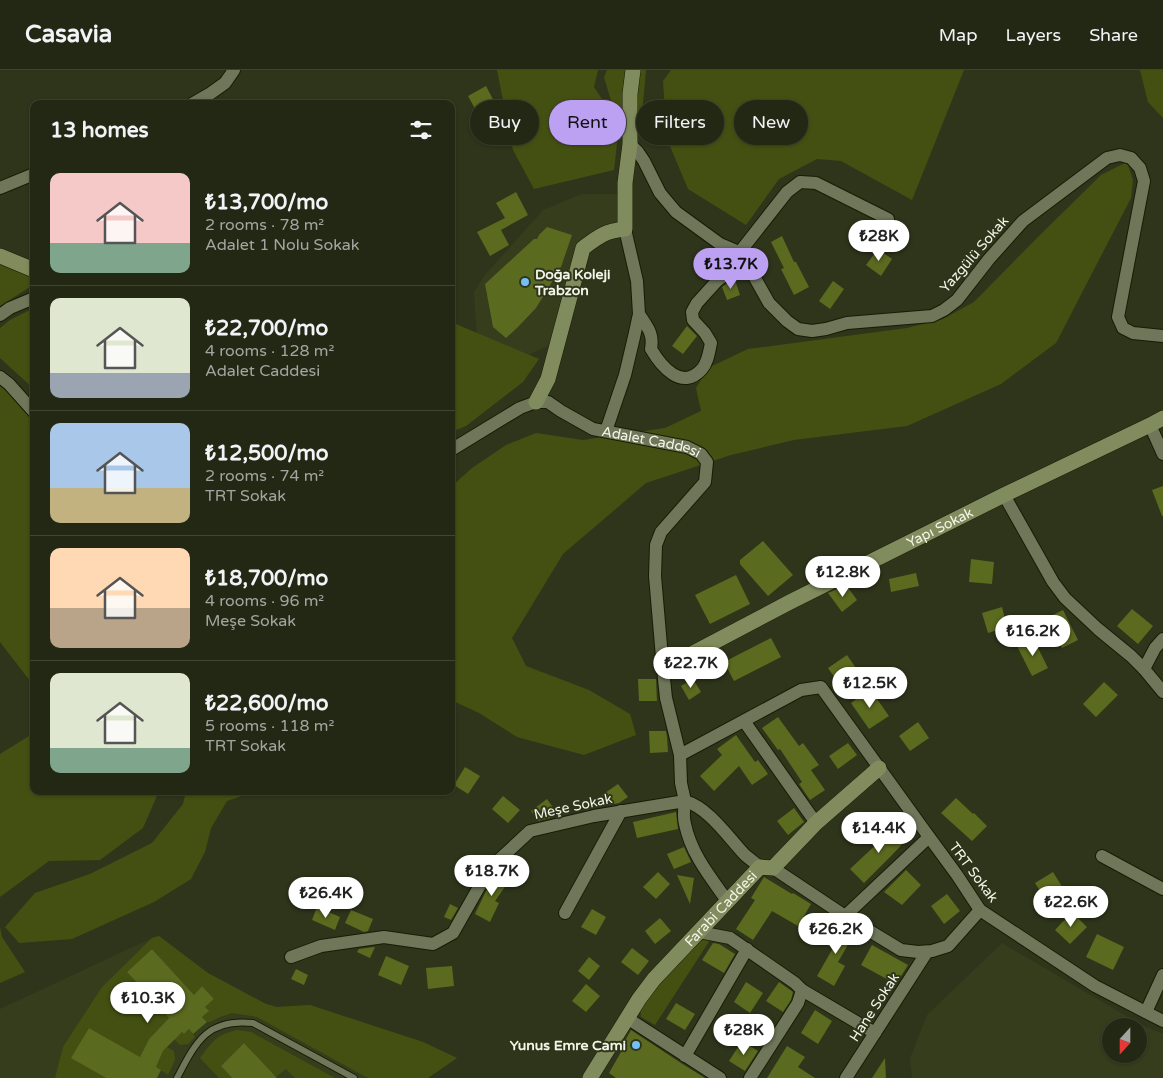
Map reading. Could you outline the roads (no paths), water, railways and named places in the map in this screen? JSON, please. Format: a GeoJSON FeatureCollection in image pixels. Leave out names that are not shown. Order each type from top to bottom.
{"type":"FeatureCollection","features":[{"type":"Feature","properties":{"kind":"street"},"geometry":{"type":"LineString","coordinates":[[199,100],[225,83],[234,70]]}},
{"type":"Feature","properties":{"kind":"street"},"geometry":{"type":"LineString","coordinates":[[606,431],[625,375],[639,314],[637,280],[625,229],[626,184],[630,144],[630,94],[633,70]]}},
{"type":"Feature","properties":{"kind":"street"},"geometry":{"type":"LineString","coordinates":[[630,144],[644,161],[660,193],[676,212],[720,244],[741,253]]}},
{"type":"Feature","properties":{"kind":"street","name":"Yazgülü Sokak"},"geometry":{"type":"LineString","coordinates":[[741,253],[769,303],[798,329],[812,331],[847,323],[932,316],[957,300],[989,259],[1023,221],[1107,158],[1120,155],[1131,158],[1140,168],[1144,180],[1118,317],[1123,328],[1133,333],[1163,336]]}},
{"type":"Feature","properties":{"kind":"street"},"geometry":{"type":"LineString","coordinates":[[0,188],[30,176]]}},
{"type":"Feature","properties":{"kind":"street"},"geometry":{"type":"LineString","coordinates":[[639,314],[650,331],[653,340],[651,349],[667,371],[676,377],[685,378],[694,375],[702,369],[707,360],[710,344],[705,333],[693,320],[692,312],[697,303],[717,281],[732,270],[743,248],[787,192],[800,182],[816,183],[888,219],[888,228]]}},
{"type":"Feature","properties":{"kind":"street"},"geometry":{"type":"LineString","coordinates":[[455,448],[520,408],[536,402],[548,379],[584,248],[599,236],[611,231],[625,229]]}},
{"type":"Feature","properties":{"kind":"street"},"geometry":{"type":"LineString","coordinates":[[0,256],[30,268]]}},
{"type":"Feature","properties":{"kind":"street"},"geometry":{"type":"LineString","coordinates":[[0,315],[10,308],[30,300]]}},
{"type":"Feature","properties":{"kind":"street"},"geometry":{"type":"LineString","coordinates":[[0,377],[30,408]]}},
{"type":"Feature","properties":{"kind":"street","name":"Adalet Caddesi"},"geometry":{"type":"LineString","coordinates":[[536,402],[548,402],[593,429],[687,447],[701,454],[706,462],[706,482],[661,532],[656,545],[655,576],[666,698],[680,755],[681,783],[685,801]]}},
{"type":"Feature","properties":{"kind":"street","name":"Yapı Sokak"},"geometry":{"type":"LineString","coordinates":[[663,669],[790,602],[1163,418]]}},
{"type":"Feature","properties":{"kind":"street"},"geometry":{"type":"LineString","coordinates":[[1150,425],[1163,454]]}},
{"type":"Feature","properties":{"kind":"street"},"geometry":{"type":"LineString","coordinates":[[1004,495],[1053,582],[1065,598],[1098,629],[1131,656],[1163,692]]}},
{"type":"Feature","properties":{"kind":"street"},"geometry":{"type":"LineString","coordinates":[[1144,669],[1155,648],[1163,639]]}},
{"type":"Feature","properties":{"kind":"street","name":"TRT Sokak"},"geometry":{"type":"LineString","coordinates":[[680,755],[801,690],[821,687],[958,875],[980,910],[1095,986],[1163,1021]]}},
{"type":"Feature","properties":{"kind":"street"},"geometry":{"type":"LineString","coordinates":[[744,721],[816,823]]}},
{"type":"Feature","properties":{"kind":"street","name":"Farabi Caddesi"},"geometry":{"type":"LineString","coordinates":[[590,1078],[639,999],[654,979],[728,902],[879,768]]}},
{"type":"Feature","properties":{"kind":"street"},"geometry":{"type":"LineString","coordinates":[[728,902],[700,864],[689,841],[684,822],[685,801],[694,803],[713,820],[746,856],[901,950],[932,952],[948,946],[980,910]]}},
{"type":"Feature","properties":{"kind":"street","name":"Meşe Sokak"},"geometry":{"type":"LineString","coordinates":[[291,957],[321,946],[384,937],[433,944],[453,933],[479,887],[500,859],[530,830],[621,811],[685,801]]}},
{"type":"Feature","properties":{"kind":"street"},"geometry":{"type":"LineString","coordinates":[[565,913],[621,811]]}},
{"type":"Feature","properties":{"kind":"street"},"geometry":{"type":"LineString","coordinates":[[845,916],[929,837]]}},
{"type":"Feature","properties":{"kind":"street"},"geometry":{"type":"LineString","coordinates":[[1102,856],[1163,889]]}},
{"type":"Feature","properties":{"kind":"street"},"geometry":{"type":"LineString","coordinates":[[699,932],[730,938],[795,983],[802,990],[875,1033]]}},
{"type":"Feature","properties":{"kind":"street"},"geometry":{"type":"LineString","coordinates":[[685,1056],[747,949]]}},
{"type":"Feature","properties":{"kind":"street","name":"Hane Sokak"},"geometry":{"type":"LineString","coordinates":[[846,1078],[927,952]]}},
{"type":"Feature","properties":{"kind":"street"},"geometry":{"type":"LineString","coordinates":[[1146,1012],[1163,975]]}},
{"type":"Feature","properties":{"kind":"street"},"geometry":{"type":"LineString","coordinates":[[750,1078],[798,1003],[802,990]]}},
{"type":"Feature","properties":{"kind":"street"},"geometry":{"type":"LineString","coordinates":[[627,1018],[720,1078]]}},
{"type":"Feature","properties":{"kind":"lane"},"geometry":{"type":"LineString","coordinates":[[177,1078],[188,1056],[201,1038],[211,1029],[223,1024],[239,1021],[253,1023],[354,1078]]}},
{"type":"Feature","properties":{"kind":"place","name":"Doğa Koleji Trabzon"},"geometry":{"type":"Point","coordinates":[525,282]}},
{"type":"Feature","properties":{"kind":"place","name":"Yunus Emre Cami"},"geometry":{"type":"Point","coordinates":[636,1045]}}]}
